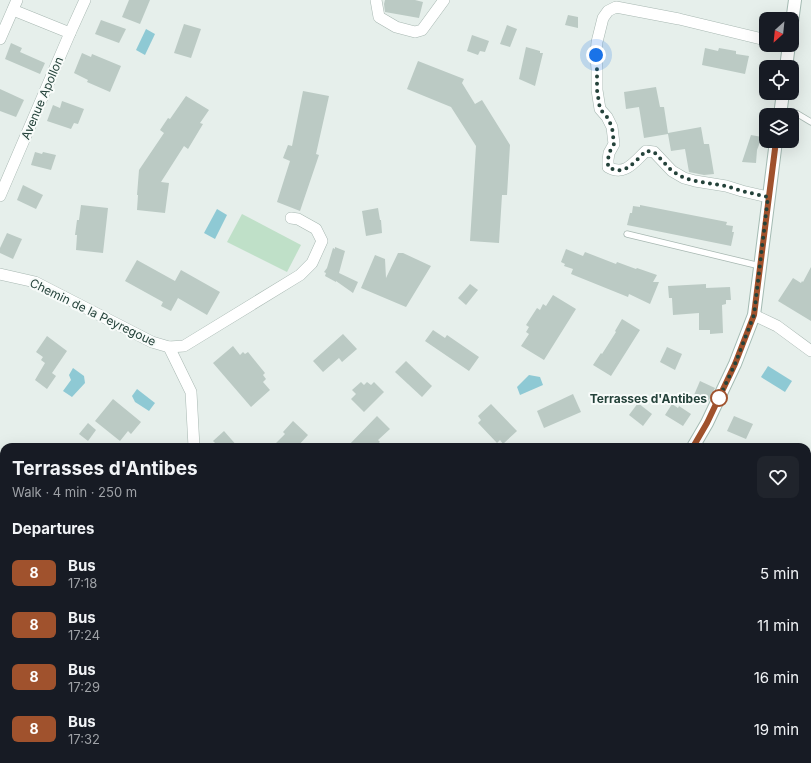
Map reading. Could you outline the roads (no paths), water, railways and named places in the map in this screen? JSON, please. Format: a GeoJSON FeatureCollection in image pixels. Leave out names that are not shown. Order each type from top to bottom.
{"type":"FeatureCollection","features":[{"type":"Feature","properties":{"kind":"street","name":"Avenue Apollon"},"geometry":{"type":"LineString","coordinates":[[0,196],[85,0]]}},
{"type":"Feature","properties":{"kind":"street"},"geometry":{"type":"LineString","coordinates":[[376,0],[379,17],[396,27],[416,32],[422,30],[444,0]]}},
{"type":"Feature","properties":{"kind":"street"},"geometry":{"type":"LineString","coordinates":[[793,12],[795,0]]}},
{"type":"Feature","properties":{"kind":"street"},"geometry":{"type":"LineString","coordinates":[[0,39],[15,5],[70,32]]}},
{"type":"Feature","properties":{"kind":"street"},"geometry":{"type":"LineString","coordinates":[[759,38],[679,19],[616,7],[608,11],[603,18],[597,42],[597,90],[600,109],[607,117],[612,127],[614,144],[609,153],[608,167],[613,170],[620,171],[628,168],[646,151],[654,152],[672,171],[684,178],[726,186],[768,197]]}},
{"type":"Feature","properties":{"kind":"street"},"geometry":{"type":"LineString","coordinates":[[695,443],[707,423],[735,364],[754,315],[775,148]]}},
{"type":"Feature","properties":{"kind":"street","name":"Chemin de la Peyregoue"},"geometry":{"type":"LineString","coordinates":[[0,274],[36,282],[152,342],[169,347],[184,346],[300,275],[312,263],[322,241],[316,229],[291,218]]}},
{"type":"Feature","properties":{"kind":"street"},"geometry":{"type":"LineString","coordinates":[[754,315],[778,326],[811,351]]}},
{"type":"Feature","properties":{"kind":"street"},"geometry":{"type":"LineString","coordinates":[[169,347],[190,392],[194,443]]}},
{"type":"Feature","properties":{"kind":"lane"},"geometry":{"type":"LineString","coordinates":[[799,115],[811,122]]}},
{"type":"Feature","properties":{"kind":"lane"},"geometry":{"type":"LineString","coordinates":[[627,234],[760,266]]}},
{"type":"Feature","properties":{"kind":"water"},"geometry":{"type":"Polygon","coordinates":[[[146,29],[155,34],[145,55],[136,50],[146,29]]]}},
{"type":"Feature","properties":{"kind":"water"},"geometry":{"type":"Polygon","coordinates":[[[217,209],[227,215],[215,239],[204,233],[217,209]]]}},
{"type":"Feature","properties":{"kind":"water"},"geometry":{"type":"Polygon","coordinates":[[[768,366],[792,381],[785,392],[761,377],[768,366]]]}},
{"type":"Feature","properties":{"kind":"water"},"geometry":{"type":"Polygon","coordinates":[[[73,368],[84,376],[85,383],[72,397],[63,391],[71,380],[69,375],[73,368]]]}},
{"type":"Feature","properties":{"kind":"water"},"geometry":{"type":"Polygon","coordinates":[[[529,375],[540,377],[543,385],[520,395],[517,387],[529,375]]]}},
{"type":"Feature","properties":{"kind":"water"},"geometry":{"type":"Polygon","coordinates":[[[137,389],[155,403],[149,411],[135,402],[132,396],[137,389]]]}},
{"type":"Feature","properties":{"kind":"place","name":"Terrasses d'Antibes"},"geometry":{"type":"Point","coordinates":[719,398]}}]}
